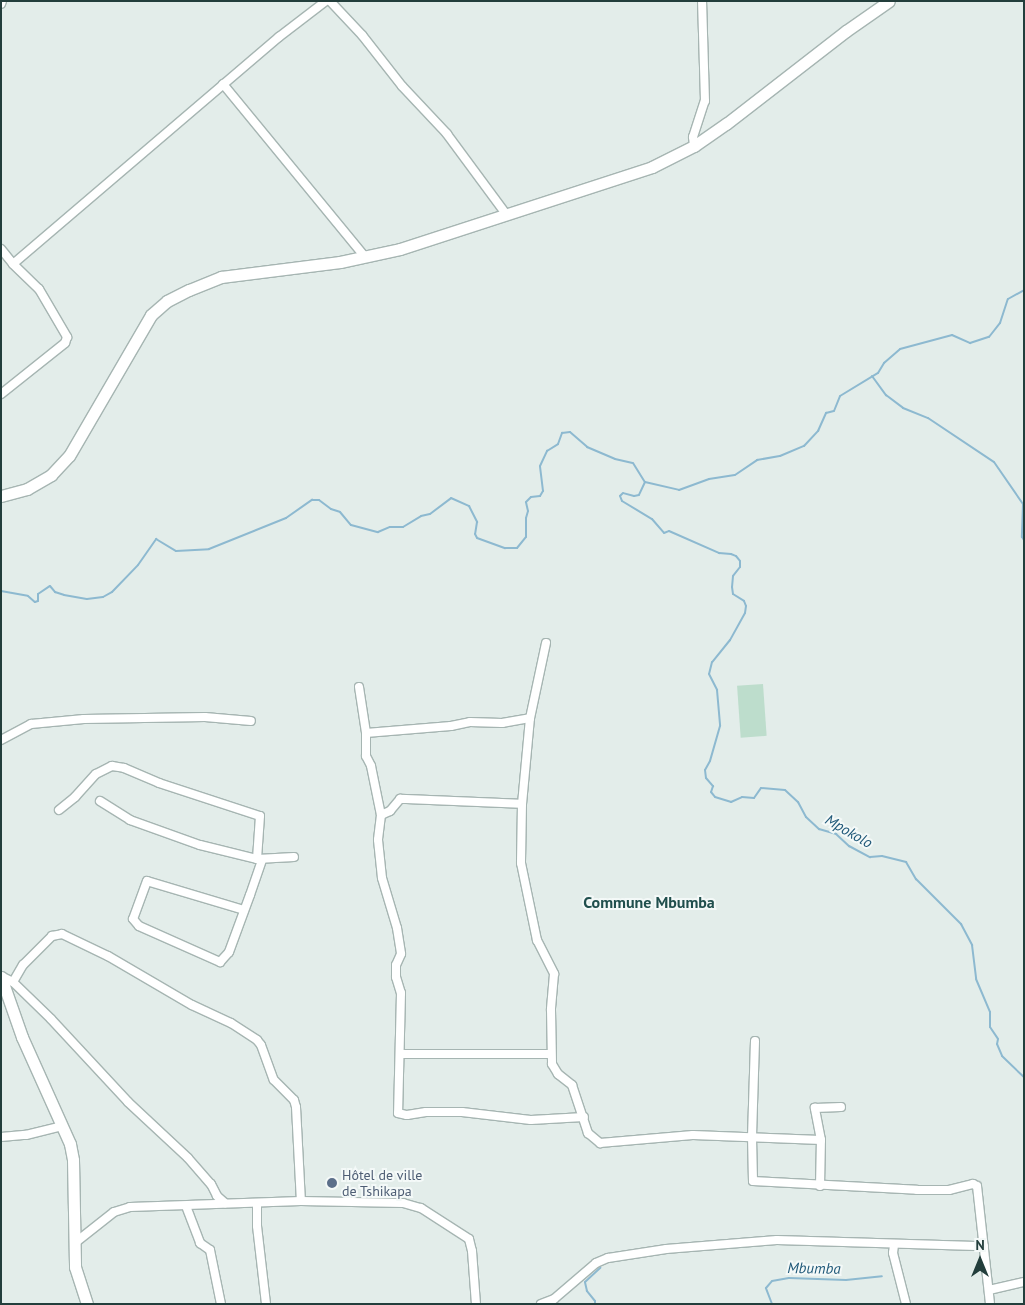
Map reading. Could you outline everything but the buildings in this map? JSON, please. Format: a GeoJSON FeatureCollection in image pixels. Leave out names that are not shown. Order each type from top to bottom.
{"type":"FeatureCollection","features":[{"type":"Feature","properties":{"kind":"main road"},"geometry":{"type":"LineString","coordinates":[[1,496],[27,489],[51,475],[69,456],[151,315],[167,301],[221,277],[295,269],[400,249],[452,234],[506,214],[652,168],[694,146],[726,124],[846,31],[889,1]]}},
{"type":"Feature","properties":{"kind":"main road"},"geometry":{"type":"LineString","coordinates":[[1,976],[22,1037],[60,1126],[70,1144],[73,1160],[75,1267],[88,1304]]}},
{"type":"Feature","properties":{"kind":"street"},"geometry":{"type":"LineString","coordinates":[[13,264],[279,37],[328,1],[362,35],[402,86],[447,134],[506,214]]}},
{"type":"Feature","properties":{"kind":"street"},"geometry":{"type":"LineString","coordinates":[[694,146],[693,137],[705,101],[702,1]]}},
{"type":"Feature","properties":{"kind":"street"},"geometry":{"type":"LineString","coordinates":[[223,84],[365,257]]}},
{"type":"Feature","properties":{"kind":"street"},"geometry":{"type":"LineString","coordinates":[[1,249],[13,264],[39,288],[67,340],[1,394]]}},
{"type":"Feature","properties":{"kind":"street"},"geometry":{"type":"LineString","coordinates":[[546,643],[530,718],[522,804],[521,863],[537,940],[554,974],[552,1064],[558,1074],[572,1085],[588,1133],[600,1144],[694,1135],[822,1140]]}},
{"type":"Feature","properties":{"kind":"street"},"geometry":{"type":"LineString","coordinates":[[359,687],[366,734],[366,756],[371,766],[381,815],[378,840],[382,878],[397,928],[401,954],[396,965],[396,978],[402,992],[398,1113],[403,1115],[426,1112],[462,1112],[531,1120],[584,1117]]}},
{"type":"Feature","properties":{"kind":"street"},"geometry":{"type":"LineString","coordinates":[[1,740],[31,724],[84,719],[205,717],[252,721]]}},
{"type":"Feature","properties":{"kind":"street"},"geometry":{"type":"LineString","coordinates":[[366,734],[451,726],[470,722],[502,723],[530,718]]}},
{"type":"Feature","properties":{"kind":"street"},"geometry":{"type":"LineString","coordinates":[[59,810],[75,797],[96,774],[112,766],[124,768],[159,783],[260,816],[260,860],[244,910],[229,952],[220,962],[138,926],[133,919],[147,881],[244,910]]}},
{"type":"Feature","properties":{"kind":"street"},"geometry":{"type":"LineString","coordinates":[[381,815],[390,811],[400,799],[522,804]]}},
{"type":"Feature","properties":{"kind":"street"},"geometry":{"type":"LineString","coordinates":[[100,801],[130,820],[172,835],[260,860],[294,857]]}},
{"type":"Feature","properties":{"kind":"street"},"geometry":{"type":"LineString","coordinates":[[13,982],[23,965],[52,936],[62,934],[108,956],[192,1005],[232,1023],[256,1040],[261,1045],[274,1080],[294,1100],[296,1107],[301,1200]]}},
{"type":"Feature","properties":{"kind":"street"},"geometry":{"type":"LineString","coordinates":[[1,976],[13,982],[51,1019],[128,1102],[188,1158],[211,1184],[217,1196],[225,1204]]}},
{"type":"Feature","properties":{"kind":"street"},"geometry":{"type":"LineString","coordinates":[[755,1041],[752,1137],[754,1181],[820,1186],[948,1190],[973,1184],[978,1190],[990,1304]]}},
{"type":"Feature","properties":{"kind":"street"},"geometry":{"type":"LineString","coordinates":[[400,1054],[551,1054]]}},
{"type":"Feature","properties":{"kind":"street"},"geometry":{"type":"LineString","coordinates":[[820,1186],[822,1140],[815,1108],[841,1108]]}},
{"type":"Feature","properties":{"kind":"street"},"geometry":{"type":"LineString","coordinates":[[1,1137],[26,1135],[60,1126]]}},
{"type":"Feature","properties":{"kind":"street"},"geometry":{"type":"LineString","coordinates":[[76,1242],[114,1212],[130,1207],[257,1204],[301,1200],[404,1202],[422,1208],[469,1239],[472,1251],[476,1304]]}},
{"type":"Feature","properties":{"kind":"street"},"geometry":{"type":"LineString","coordinates":[[257,1204],[257,1226],[266,1304]]}},
{"type":"Feature","properties":{"kind":"street"},"geometry":{"type":"LineString","coordinates":[[186,1206],[200,1243],[210,1250],[221,1304]]}},
{"type":"Feature","properties":{"kind":"street"},"geometry":{"type":"LineString","coordinates":[[541,1304],[554,1298],[596,1263],[617,1256],[710,1244],[767,1241],[984,1246]]}},
{"type":"Feature","properties":{"kind":"street"},"geometry":{"type":"LineString","coordinates":[[894,1245],[893,1253],[906,1304]]}},
{"type":"Feature","properties":{"kind":"street"},"geometry":{"type":"LineString","coordinates":[[989,1290],[1024,1282]]}},
{"type":"Feature","properties":{"kind":"green space"},"geometry":{"type":"Polygon","coordinates":[[[763,684],[767,736],[741,738],[737,686],[763,684]]]}},
{"type":"Feature","properties":{"kind":"waterway"},"geometry":{"type":"LineString","coordinates":[[1,591],[28,596],[35,602],[38,601],[38,594],[50,586],[55,592],[64,595],[87,599],[103,597],[112,592],[138,565],[156,539],[176,551],[209,549],[286,518],[312,500],[319,500],[331,509],[340,512],[351,525],[378,532],[390,527],[403,527],[421,516],[430,514],[451,498],[469,506],[477,522],[475,534],[477,538],[505,548],[517,548],[526,537],[528,511],[526,502],[531,497],[540,496],[543,491],[540,466],[547,451],[558,444],[562,433],[570,432],[587,447],[615,459],[633,463],[645,482],[679,490],[709,479],[735,475],[757,460],[780,456],[804,446],[818,431],[826,413],[834,411],[840,396],[878,373],[884,363],[900,349],[952,335],[970,343],[989,337],[1000,323],[1008,299],[1024,290]]}},
{"type":"Feature","properties":{"kind":"waterway"},"geometry":{"type":"LineString","coordinates":[[872,376],[886,395],[903,408],[928,418],[994,462],[1023,504],[1022,537],[1024,540]]}},
{"type":"Feature","properties":{"kind":"waterway","name":"Mpokolo"},"geometry":{"type":"LineString","coordinates":[[645,482],[639,495],[634,496],[623,493],[620,496],[622,501],[652,519],[664,533],[669,531],[719,553],[736,556],[740,561],[740,567],[733,576],[732,587],[733,594],[744,601],[746,606],[745,613],[730,640],[712,662],[709,674],[717,690],[720,726],[710,761],[705,770],[706,778],[713,786],[711,792],[715,797],[731,802],[742,797],[754,798],[761,788],[785,790],[798,802],[806,817],[819,829],[836,834],[849,846],[870,857],[882,856],[906,862],[916,879],[961,924],[972,945],[976,979],[990,1012],[990,1027],[998,1039],[997,1044],[1002,1056],[1024,1077]]}},
{"type":"Feature","properties":{"kind":"waterway"},"geometry":{"type":"LineString","coordinates":[[595,1304],[595,1301],[587,1291],[585,1282],[600,1268]]}},
{"type":"Feature","properties":{"kind":"waterway","name":"Mbumba"},"geometry":{"type":"LineString","coordinates":[[772,1304],[766,1288],[772,1281],[789,1278],[846,1280],[882,1276]]}},
{"type":"Feature","properties":{"kind":"place","name":"Hôtel de ville de Tshikapa"},"geometry":{"type":"Point","coordinates":[332,1183]}},
{"type":"Feature","properties":{"kind":"district","name":"Commune Mbumba"},"geometry":{"type":"Point","coordinates":[649,902]}}]}
